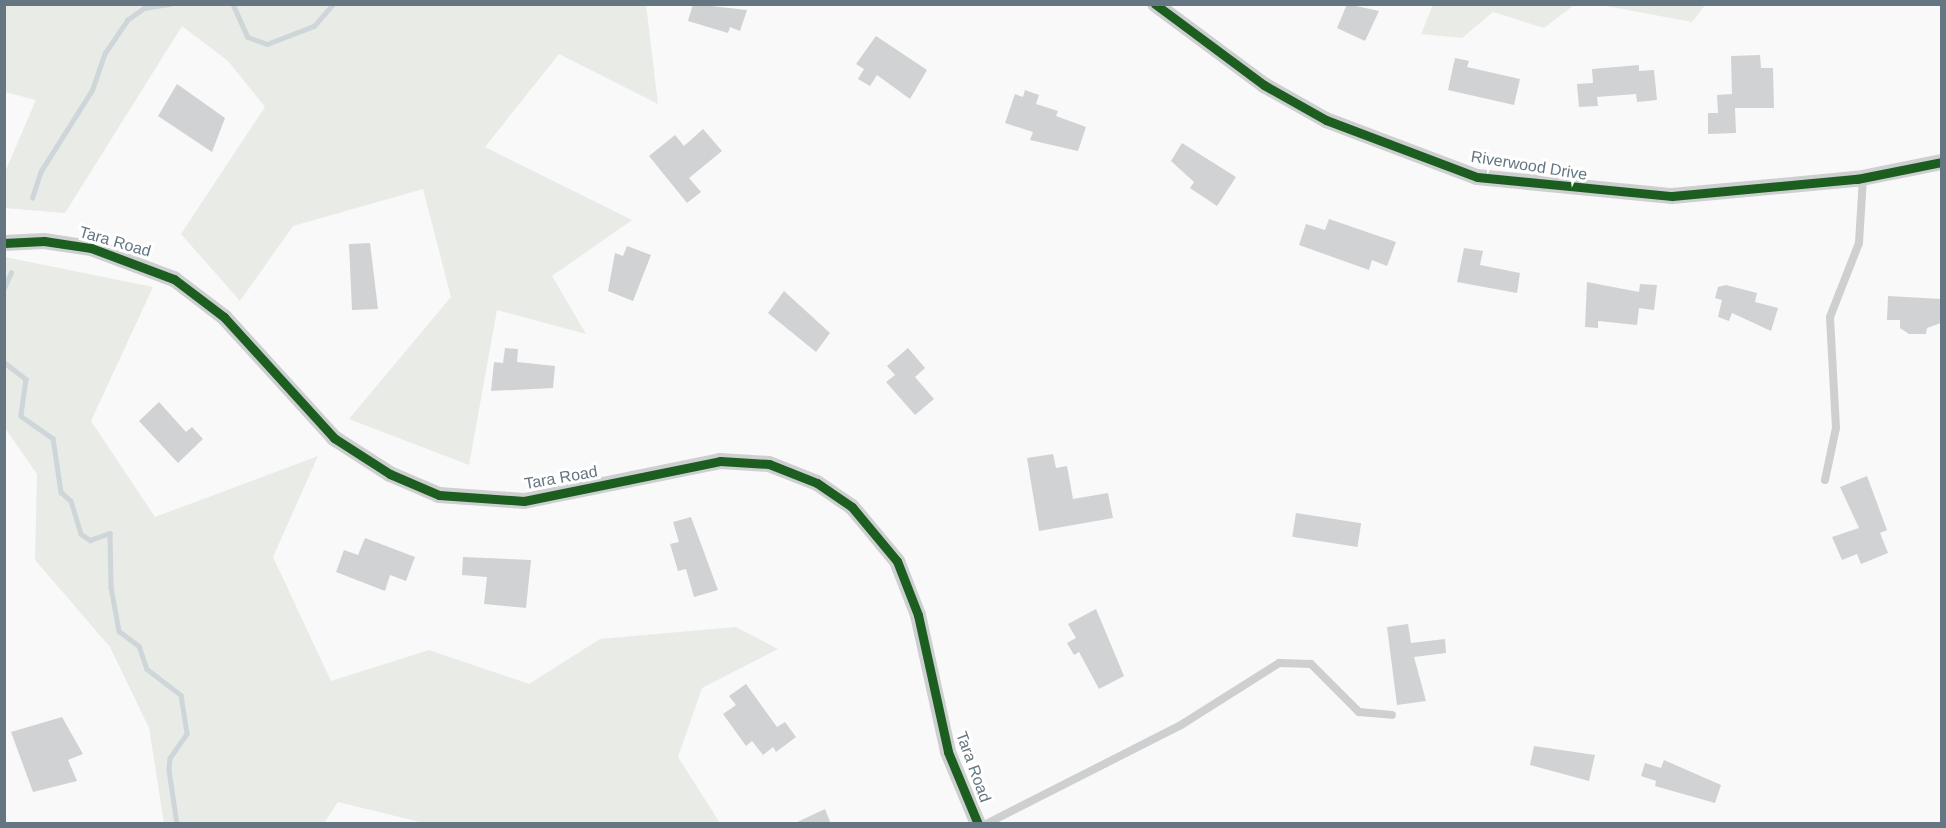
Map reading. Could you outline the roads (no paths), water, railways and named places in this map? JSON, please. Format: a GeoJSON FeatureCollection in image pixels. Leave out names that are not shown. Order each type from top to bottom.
{"type":"FeatureCollection","features":[{"type":"Feature","properties":{"kind":"street","name":"Riverwood Drive"},"geometry":{"type":"LineString","coordinates":[[1155,4],[1264,85],[1326,120],[1477,177],[1672,196],[1863,177],[1941,162]]}},
{"type":"Feature","properties":{"kind":"street","name":"Tara Road"},"geometry":{"type":"LineString","coordinates":[[4,243],[44,241],[91,248],[174,279],[224,317],[334,438],[390,474],[439,495],[478,501],[567,495],[720,461],[769,464],[817,483],[852,507],[897,561],[918,615],[948,753],[978,824]]}},
{"type":"Feature","properties":{"kind":"lane"},"geometry":{"type":"LineString","coordinates":[[1825,480],[1836,428],[1830,316],[1860,243],[1863,177]]}},
{"type":"Feature","properties":{"kind":"lane"},"geometry":{"type":"LineString","coordinates":[[986,824],[1181,725],[1279,663],[1311,664],[1359,712],[1392,715]]}},
{"type":"Feature","properties":{"kind":"waterway"},"geometry":{"type":"LineString","coordinates":[[32,198],[41,171],[92,90],[105,53],[127,20],[144,8],[170,4]]}},
{"type":"Feature","properties":{"kind":"waterway"},"geometry":{"type":"LineString","coordinates":[[233,4],[248,37],[267,44],[314,26],[333,4]]}},
{"type":"Feature","properties":{"kind":"waterway"},"geometry":{"type":"LineString","coordinates":[[4,288],[11,272]]}},
{"type":"Feature","properties":{"kind":"waterway"},"geometry":{"type":"LineString","coordinates":[[4,362],[26,379],[21,416],[53,438],[61,492],[71,501],[81,534],[90,540],[110,533],[111,587],[119,631],[139,646],[147,669],[181,695],[187,734],[170,758],[169,770],[177,824]]}}]}
